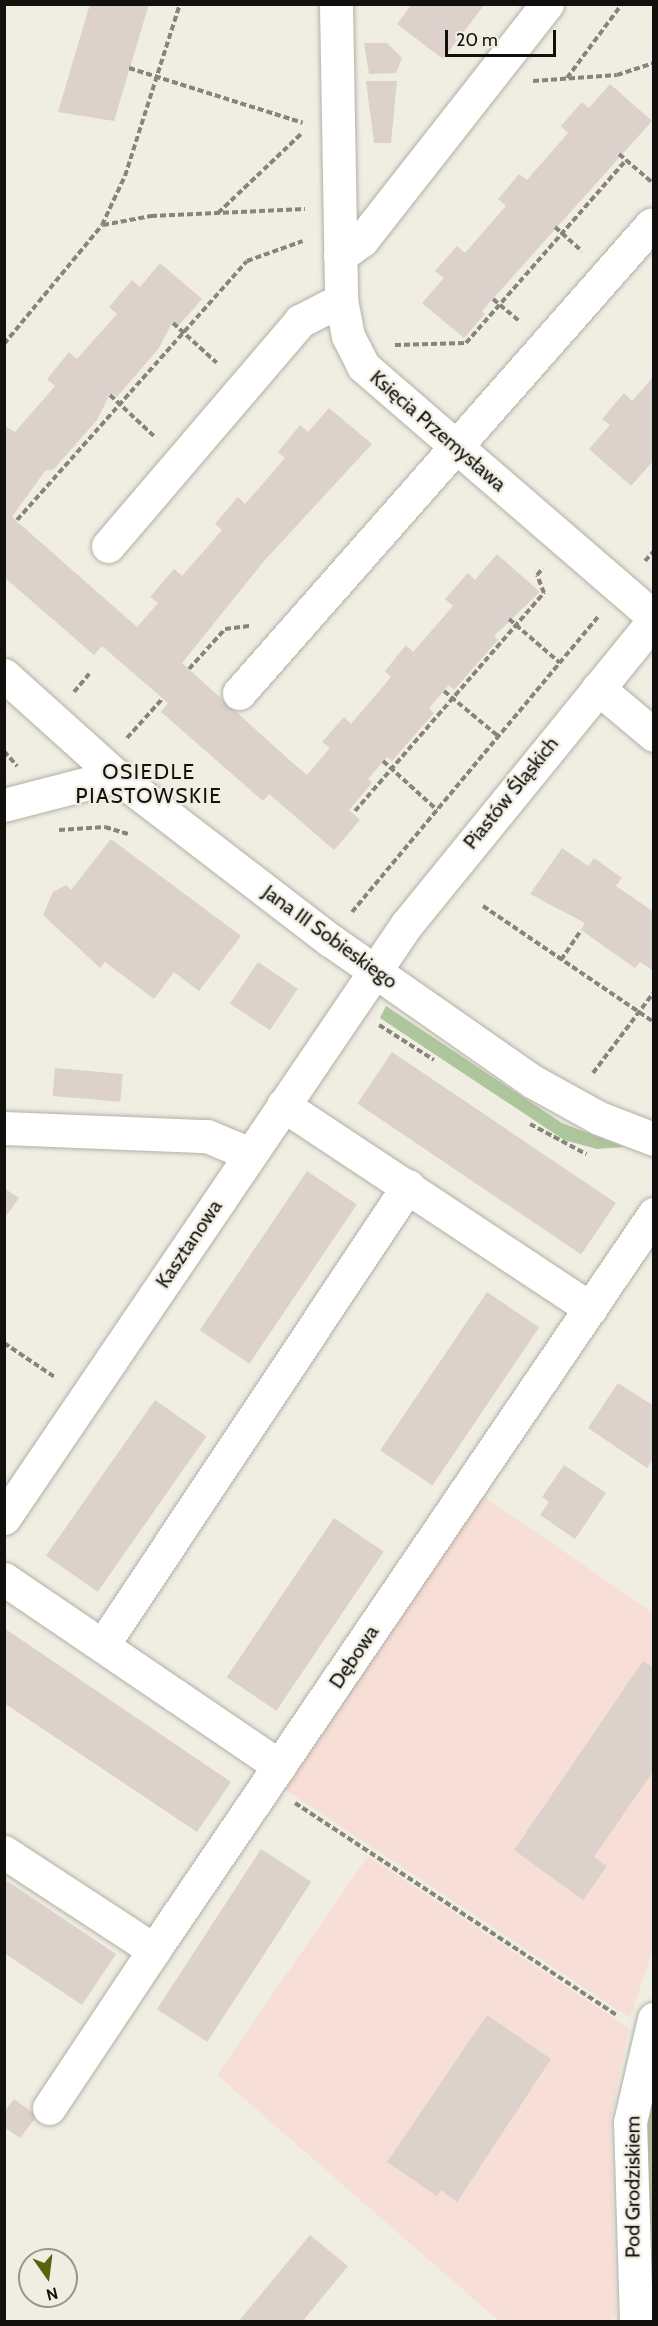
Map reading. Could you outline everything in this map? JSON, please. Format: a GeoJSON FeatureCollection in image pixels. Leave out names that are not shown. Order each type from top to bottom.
{"type":"FeatureCollection","features":[{"type":"Feature","properties":{"kind":"street","name":"Księcia Przemysława"},"geometry":{"type":"LineString","coordinates":[[336,4],[339,207],[328,247],[348,336],[363,366],[654,619]]}},
{"type":"Feature","properties":{"kind":"street"},"geometry":{"type":"LineString","coordinates":[[328,247],[362,240],[547,4]]}},
{"type":"Feature","properties":{"kind":"street"},"geometry":{"type":"LineString","coordinates":[[239,693],[651,225]]}},
{"type":"Feature","properties":{"kind":"street"},"geometry":{"type":"LineString","coordinates":[[108,546],[300,321],[341,300]]}},
{"type":"Feature","properties":{"kind":"street","name":"Piastów Śląskich"},"geometry":{"type":"LineString","coordinates":[[374,970],[500,805],[654,619]]}},
{"type":"Feature","properties":{"kind":"street","name":"Jana III Sobieskiego"},"geometry":{"type":"LineString","coordinates":[[4,675],[116,776],[374,970],[540,1086],[599,1118],[654,1139]]}},
{"type":"Feature","properties":{"kind":"street"},"geometry":{"type":"LineString","coordinates":[[598,688],[654,735]]}},
{"type":"Feature","properties":{"kind":"street"},"geometry":{"type":"LineString","coordinates":[[4,805],[116,776]]}},
{"type":"Feature","properties":{"kind":"street","name":"Kasztanowa"},"geometry":{"type":"LineString","coordinates":[[4,1518],[374,970]]}},
{"type":"Feature","properties":{"kind":"street"},"geometry":{"type":"LineString","coordinates":[[283,1105],[591,1309]]}},
{"type":"Feature","properties":{"kind":"street"},"geometry":{"type":"LineString","coordinates":[[4,1128],[207,1136],[250,1154]]}},
{"type":"Feature","properties":{"kind":"street"},"geometry":{"type":"LineString","coordinates":[[104,1643],[408,1186]]}},
{"type":"Feature","properties":{"kind":"street","name":"Dębowa"},"geometry":{"type":"LineString","coordinates":[[49,2108],[654,1214]]}},
{"type":"Feature","properties":{"kind":"street"},"geometry":{"type":"LineString","coordinates":[[4,1579],[104,1643],[273,1775]]}},
{"type":"Feature","properties":{"kind":"street"},"geometry":{"type":"LineString","coordinates":[[4,1852],[154,1950]]}},
{"type":"Feature","properties":{"kind":"street","name":"Pod Grodziskiem"},"geometry":{"type":"LineString","coordinates":[[636,2322],[630,2122],[651,2027]]}},
{"type":"Feature","properties":{"kind":"path"},"geometry":{"type":"LineString","coordinates":[[4,344],[102,225],[125,176],[180,4]]}},
{"type":"Feature","properties":{"kind":"path"},"geometry":{"type":"LineString","coordinates":[[567,79],[622,4]]}},
{"type":"Feature","properties":{"kind":"path"},"geometry":{"type":"LineString","coordinates":[[484,85],[617,75],[654,63]]}},
{"type":"Feature","properties":{"kind":"path"},"geometry":{"type":"LineString","coordinates":[[129,68],[311,126],[218,213]]}},
{"type":"Feature","properties":{"kind":"path"},"geometry":{"type":"LineString","coordinates":[[619,154],[654,184]]}},
{"type":"Feature","properties":{"kind":"path"},"geometry":{"type":"LineString","coordinates":[[387,345],[466,343],[626,160]]}},
{"type":"Feature","properties":{"kind":"path"},"geometry":{"type":"LineString","coordinates":[[102,225],[151,216],[339,207]]}},
{"type":"Feature","properties":{"kind":"path"},"geometry":{"type":"LineString","coordinates":[[555,227],[586,254]]}},
{"type":"Feature","properties":{"kind":"path"},"geometry":{"type":"LineString","coordinates":[[17,520],[248,261],[328,247]]}},
{"type":"Feature","properties":{"kind":"path"},"geometry":{"type":"LineString","coordinates":[[494,298],[523,325]]}},
{"type":"Feature","properties":{"kind":"path"},"geometry":{"type":"LineString","coordinates":[[173,323],[243,387]]}},
{"type":"Feature","properties":{"kind":"path"},"geometry":{"type":"LineString","coordinates":[[110,395],[180,460]]}},
{"type":"Feature","properties":{"kind":"path"},"geometry":{"type":"LineString","coordinates":[[355,810],[544,593],[537,574],[552,559]]}},
{"type":"Feature","properties":{"kind":"path"},"geometry":{"type":"LineString","coordinates":[[344,922],[560,663],[601,609]]}},
{"type":"Feature","properties":{"kind":"path"},"geometry":{"type":"LineString","coordinates":[[509,619],[560,663]]}},
{"type":"Feature","properties":{"kind":"path"},"geometry":{"type":"LineString","coordinates":[[189,669],[225,629],[264,624]]}},
{"type":"Feature","properties":{"kind":"path"},"geometry":{"type":"LineString","coordinates":[[69,697],[91,672]]}},
{"type":"Feature","properties":{"kind":"path"},"geometry":{"type":"LineString","coordinates":[[444,691],[498,736]]}},
{"type":"Feature","properties":{"kind":"path"},"geometry":{"type":"LineString","coordinates":[[123,743],[163,698]]}},
{"type":"Feature","properties":{"kind":"path"},"geometry":{"type":"LineString","coordinates":[[4,751],[16,762]]}},
{"type":"Feature","properties":{"kind":"path"},"geometry":{"type":"LineString","coordinates":[[383,761],[437,810]]}},
{"type":"Feature","properties":{"kind":"path"},"geometry":{"type":"LineString","coordinates":[[483,906],[654,1022]]}},
{"type":"Feature","properties":{"kind":"path"},"geometry":{"type":"LineString","coordinates":[[561,960],[581,930]]}},
{"type":"Feature","properties":{"kind":"path"},"geometry":{"type":"LineString","coordinates":[[585,1084],[637,1010],[654,992]]}},
{"type":"Feature","properties":{"kind":"path"},"geometry":{"type":"LineString","coordinates":[[4,1343],[86,1398]]}},
{"type":"Feature","properties":{"kind":"path"},"geometry":{"type":"LineString","coordinates":[[273,1775],[651,2027]]}},
{"type":"Feature","properties":{"kind":"shaded area"},"geometry":{"type":"Polygon","coordinates":[[[479,1493],[653,1613],[653,1950],[630,2018],[284,1789],[479,1493]]]}},
{"type":"Feature","properties":{"kind":"shaded area"},"geometry":{"type":"Polygon","coordinates":[[[368,1856],[629,2028],[610,2122],[616,2315],[608,2321],[499,2321],[217,2075],[368,1856]]]}},
{"type":"Feature","properties":{"kind":"green space"},"geometry":{"type":"Polygon","coordinates":[[[386,1006],[562,1123],[624,1147],[597,1149],[564,1140],[380,1018],[386,1006]]]}},
{"type":"Feature","properties":{"kind":"green space"},"geometry":{"type":"Polygon","coordinates":[[[653,2050],[654,2321],[644,2322],[638,2165],[653,2050]]]}},
{"type":"Feature","properties":{"kind":"building"},"geometry":{"type":"Polygon","coordinates":[[[90,4],[149,4],[114,121],[58,112],[90,4]]]}},
{"type":"Feature","properties":{"kind":"building"},"geometry":{"type":"Polygon","coordinates":[[[412,4],[485,4],[443,59],[397,24],[412,4]]]}},
{"type":"Feature","properties":{"kind":"building"},"geometry":{"type":"Polygon","coordinates":[[[364,43],[387,43],[402,58],[396,73],[369,74],[364,43]]]}},
{"type":"Feature","properties":{"kind":"building"},"geometry":{"type":"Polygon","coordinates":[[[366,81],[397,81],[391,143],[374,143],[366,81]]]}},
{"type":"Feature","properties":{"kind":"building"},"geometry":{"type":"Polygon","coordinates":[[[610,84],[652,121],[482,311],[485,314],[464,338],[422,303],[444,278],[435,271],[457,246],[465,253],[506,206],[498,199],[519,174],[527,180],[568,133],[561,126],[582,102],[589,108],[610,84]]]}},
{"type":"Feature","properties":{"kind":"building"},"geometry":{"type":"Polygon","coordinates":[[[160,263],[202,299],[179,325],[171,325],[159,348],[117,397],[112,393],[97,420],[54,469],[45,471],[12,517],[137,627],[158,603],[150,597],[174,569],[182,576],[222,530],[215,524],[238,497],[245,504],[285,458],[278,452],[300,425],[308,432],[329,408],[372,444],[264,561],[182,663],[295,765],[307,775],[330,748],[322,742],[344,717],[351,724],[391,677],[385,671],[406,645],[413,652],[453,606],[445,599],[468,573],[475,580],[497,554],[540,592],[494,636],[498,640],[454,690],[449,685],[429,708],[434,713],[392,761],[387,757],[368,779],[372,783],[349,810],[360,820],[334,850],[269,794],[263,801],[161,712],[168,703],[102,646],[94,655],[5,578],[5,426],[15,432],[55,386],[47,379],[69,352],[77,359],[117,314],[109,307],[132,280],[140,287],[160,263]]]}},
{"type":"Feature","properties":{"kind":"building"},"geometry":{"type":"Polygon","coordinates":[[[654,376],[654,460],[631,486],[589,449],[610,425],[602,419],[624,393],[632,401],[654,376]]]}},
{"type":"Feature","properties":{"kind":"building"},"geometry":{"type":"Polygon","coordinates":[[[111,839],[241,936],[199,991],[174,972],[154,999],[105,962],[100,968],[43,915],[53,892],[66,885],[71,890],[111,839]]]}},
{"type":"Feature","properties":{"kind":"building"},"geometry":{"type":"Polygon","coordinates":[[[562,848],[588,866],[594,858],[622,878],[616,886],[654,912],[654,971],[640,962],[635,968],[581,930],[585,923],[530,894],[562,848]]]}},
{"type":"Feature","properties":{"kind":"building"},"geometry":{"type":"Polygon","coordinates":[[[258,962],[298,989],[270,1030],[230,1003],[258,962]]]}},
{"type":"Feature","properties":{"kind":"building"},"geometry":{"type":"Polygon","coordinates":[[[392,1052],[616,1203],[581,1254],[357,1103],[392,1052]]]}},
{"type":"Feature","properties":{"kind":"building"},"geometry":{"type":"Polygon","coordinates":[[[55,1068],[123,1074],[120,1102],[53,1096],[55,1068]]]}},
{"type":"Feature","properties":{"kind":"building"},"geometry":{"type":"Polygon","coordinates":[[[307,1171],[357,1205],[249,1364],[200,1330],[307,1171]]]}},
{"type":"Feature","properties":{"kind":"building"},"geometry":{"type":"Polygon","coordinates":[[[4,1188],[19,1198],[4,1219],[4,1188]]]}},
{"type":"Feature","properties":{"kind":"building"},"geometry":{"type":"Polygon","coordinates":[[[487,1292],[539,1327],[432,1486],[380,1450],[487,1292]]]}},
{"type":"Feature","properties":{"kind":"building"},"geometry":{"type":"Polygon","coordinates":[[[618,1383],[654,1406],[654,1457],[647,1468],[588,1428],[618,1383]]]}},
{"type":"Feature","properties":{"kind":"building"},"geometry":{"type":"Polygon","coordinates":[[[155,1400],[207,1436],[98,1592],[46,1556],[155,1400]]]}},
{"type":"Feature","properties":{"kind":"building"},"geometry":{"type":"Polygon","coordinates":[[[564,1465],[606,1493],[575,1539],[540,1515],[549,1502],[542,1497],[564,1465]]]}},
{"type":"Feature","properties":{"kind":"building"},"geometry":{"type":"Polygon","coordinates":[[[334,1518],[384,1552],[276,1711],[227,1677],[334,1518]]]}},
{"type":"Feature","properties":{"kind":"building"},"geometry":{"type":"Polygon","coordinates":[[[4,1628],[231,1782],[197,1832],[4,1703],[4,1628]]]}},
{"type":"Feature","properties":{"kind":"building"},"geometry":{"type":"Polygon","coordinates":[[[643,1661],[654,1668],[654,1770],[594,1857],[607,1866],[583,1900],[514,1850],[643,1661]]]}},
{"type":"Feature","properties":{"kind":"building"},"geometry":{"type":"Polygon","coordinates":[[[261,1849],[311,1882],[207,2042],[157,2009],[261,1849]]]}},
{"type":"Feature","properties":{"kind":"building"},"geometry":{"type":"Polygon","coordinates":[[[4,1879],[116,1954],[82,2005],[4,1953],[4,1879]]]}},
{"type":"Feature","properties":{"kind":"building"},"geometry":{"type":"Polygon","coordinates":[[[487,2015],[551,2059],[457,2202],[441,2190],[437,2196],[387,2162],[487,2015]]]}},
{"type":"Feature","properties":{"kind":"building"},"geometry":{"type":"Polygon","coordinates":[[[14,2099],[37,2116],[20,2138],[4,2127],[4,2112],[14,2099]]]}},
{"type":"Feature","properties":{"kind":"building"},"geometry":{"type":"Polygon","coordinates":[[[310,2235],[348,2266],[302,2322],[238,2322],[310,2235]]]}},
{"type":"Feature","properties":{"kind":"district","name":"OSIEDLE PIASTOWSKIE"},"geometry":{"type":"Point","coordinates":[149,784]}}]}
